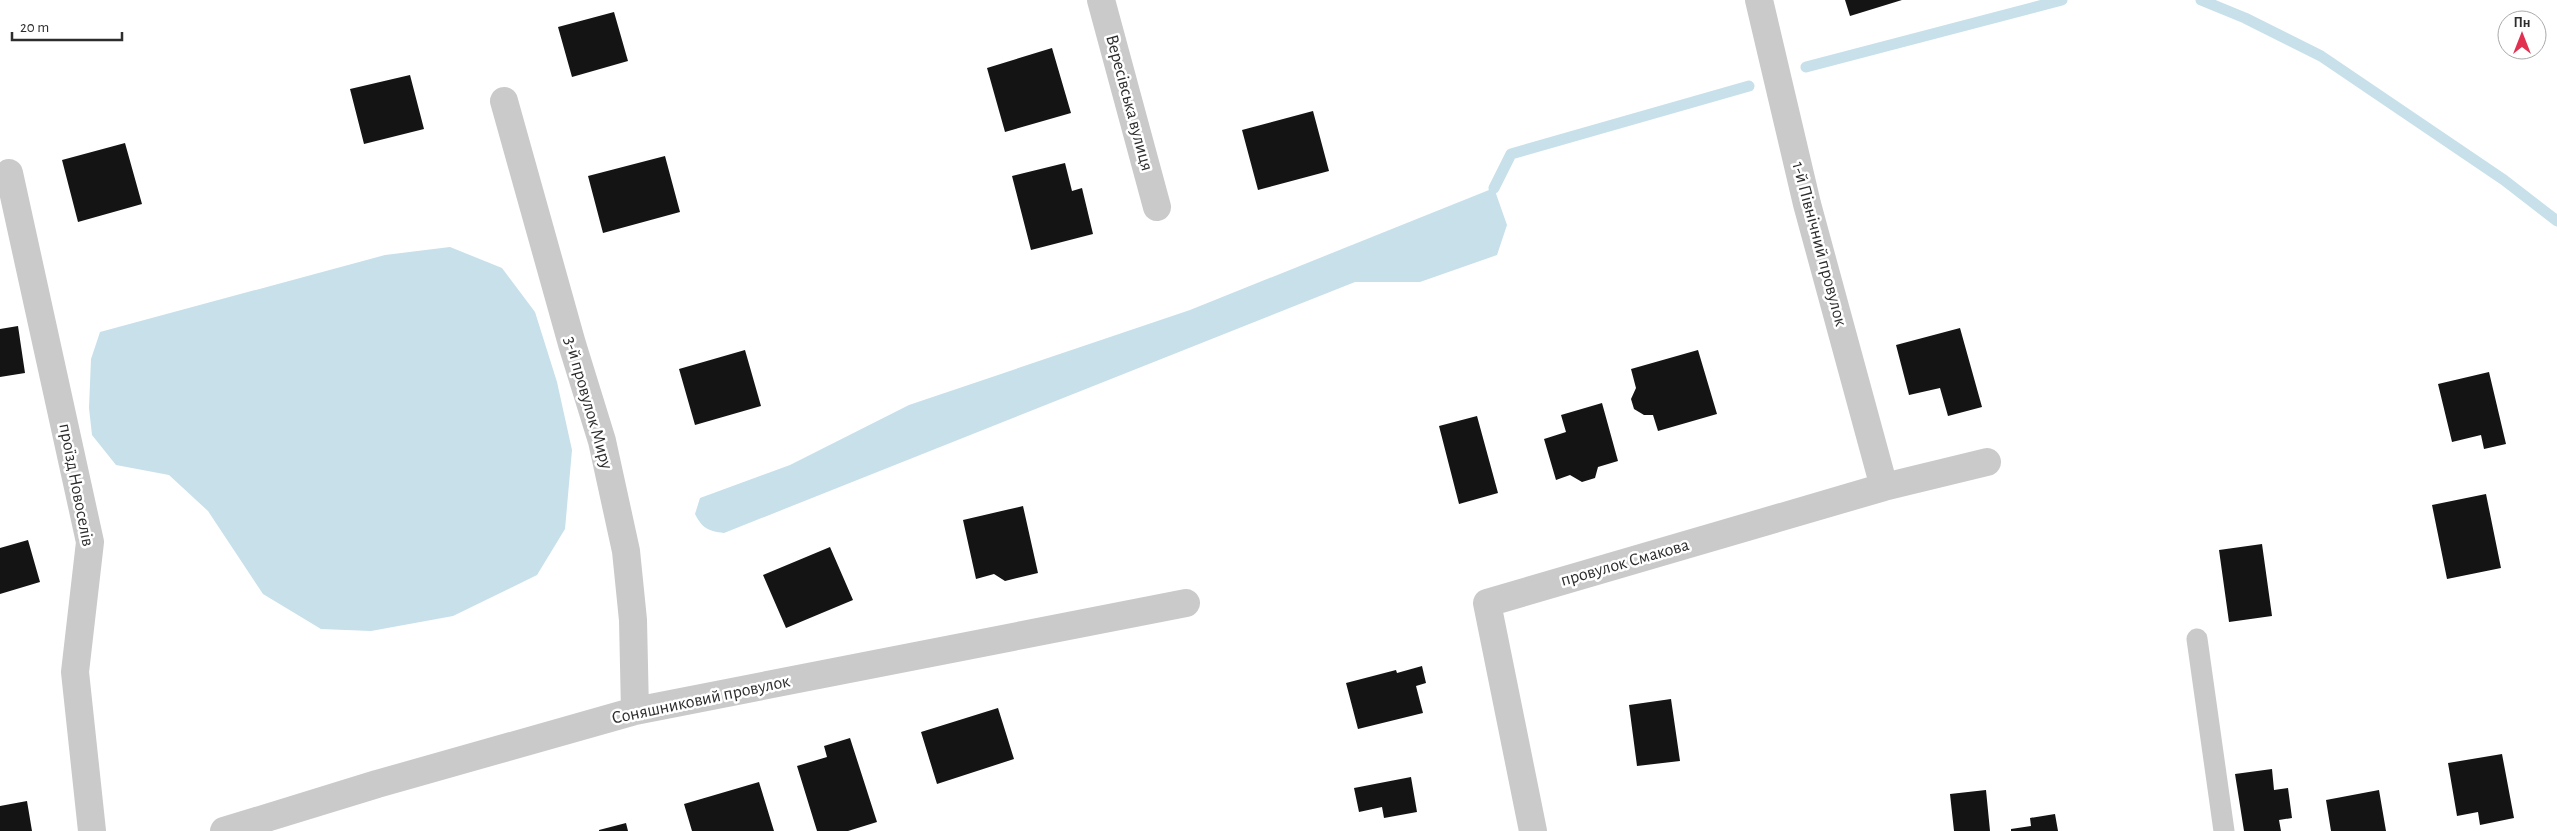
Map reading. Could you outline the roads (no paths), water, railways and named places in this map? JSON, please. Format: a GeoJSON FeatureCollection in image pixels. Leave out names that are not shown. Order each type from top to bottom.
{"type":"FeatureCollection","features":[{"type":"Feature","properties":{"kind":"street","name":"Вересівська вулиця"},"geometry":{"type":"LineString","coordinates":[[1101,0],[1157,207]]}},
{"type":"Feature","properties":{"kind":"street","name":"1-й Північний провулок"},"geometry":{"type":"LineString","coordinates":[[1758,0],[1807,204],[1884,487]]}},
{"type":"Feature","properties":{"kind":"street","name":"3-й провулок Миру"},"geometry":{"type":"LineString","coordinates":[[504,101],[572,344],[602,441],[626,551],[634,620],[636,711]]}},
{"type":"Feature","properties":{"kind":"street","name":"проїзд Новоселів"},"geometry":{"type":"LineString","coordinates":[[9,173],[90,542],[75,672],[92,831]]}},
{"type":"Feature","properties":{"kind":"street","name":"провулок Смакова"},"geometry":{"type":"LineString","coordinates":[[1533,831],[1487,603],[1884,487],[1987,462]]}},
{"type":"Feature","properties":{"kind":"street","name":"Соняшниковий провулок"},"geometry":{"type":"LineString","coordinates":[[224,831],[377,784],[636,711],[1186,603]]}},
{"type":"Feature","properties":{"kind":"lane"},"geometry":{"type":"LineString","coordinates":[[2197,638],[2224,831]]}},
{"type":"Feature","properties":{"kind":"water"},"geometry":{"type":"Polygon","coordinates":[[[1494,188],[1507,225],[1497,255],[1420,282],[1355,282],[724,533],[706,528],[700,523],[695,514],[700,498],[790,465],[909,405],[1190,310],[1494,188]]]}},
{"type":"Feature","properties":{"kind":"water"},"geometry":{"type":"Polygon","coordinates":[[[450,247],[502,268],[535,312],[557,382],[572,450],[565,529],[537,575],[453,616],[371,631],[321,629],[263,594],[208,511],[169,475],[116,465],[92,435],[89,408],[91,359],[100,332],[385,255],[450,247]]]}},
{"type":"Feature","properties":{"kind":"waterway"},"geometry":{"type":"LineString","coordinates":[[1806,67],[2062,0]]}},
{"type":"Feature","properties":{"kind":"waterway"},"geometry":{"type":"LineString","coordinates":[[2201,0],[2245,18],[2321,56],[2504,180],[2557,221]]}},
{"type":"Feature","properties":{"kind":"waterway"},"geometry":{"type":"LineString","coordinates":[[1494,188],[1511,154],[1749,86]]}}]}
